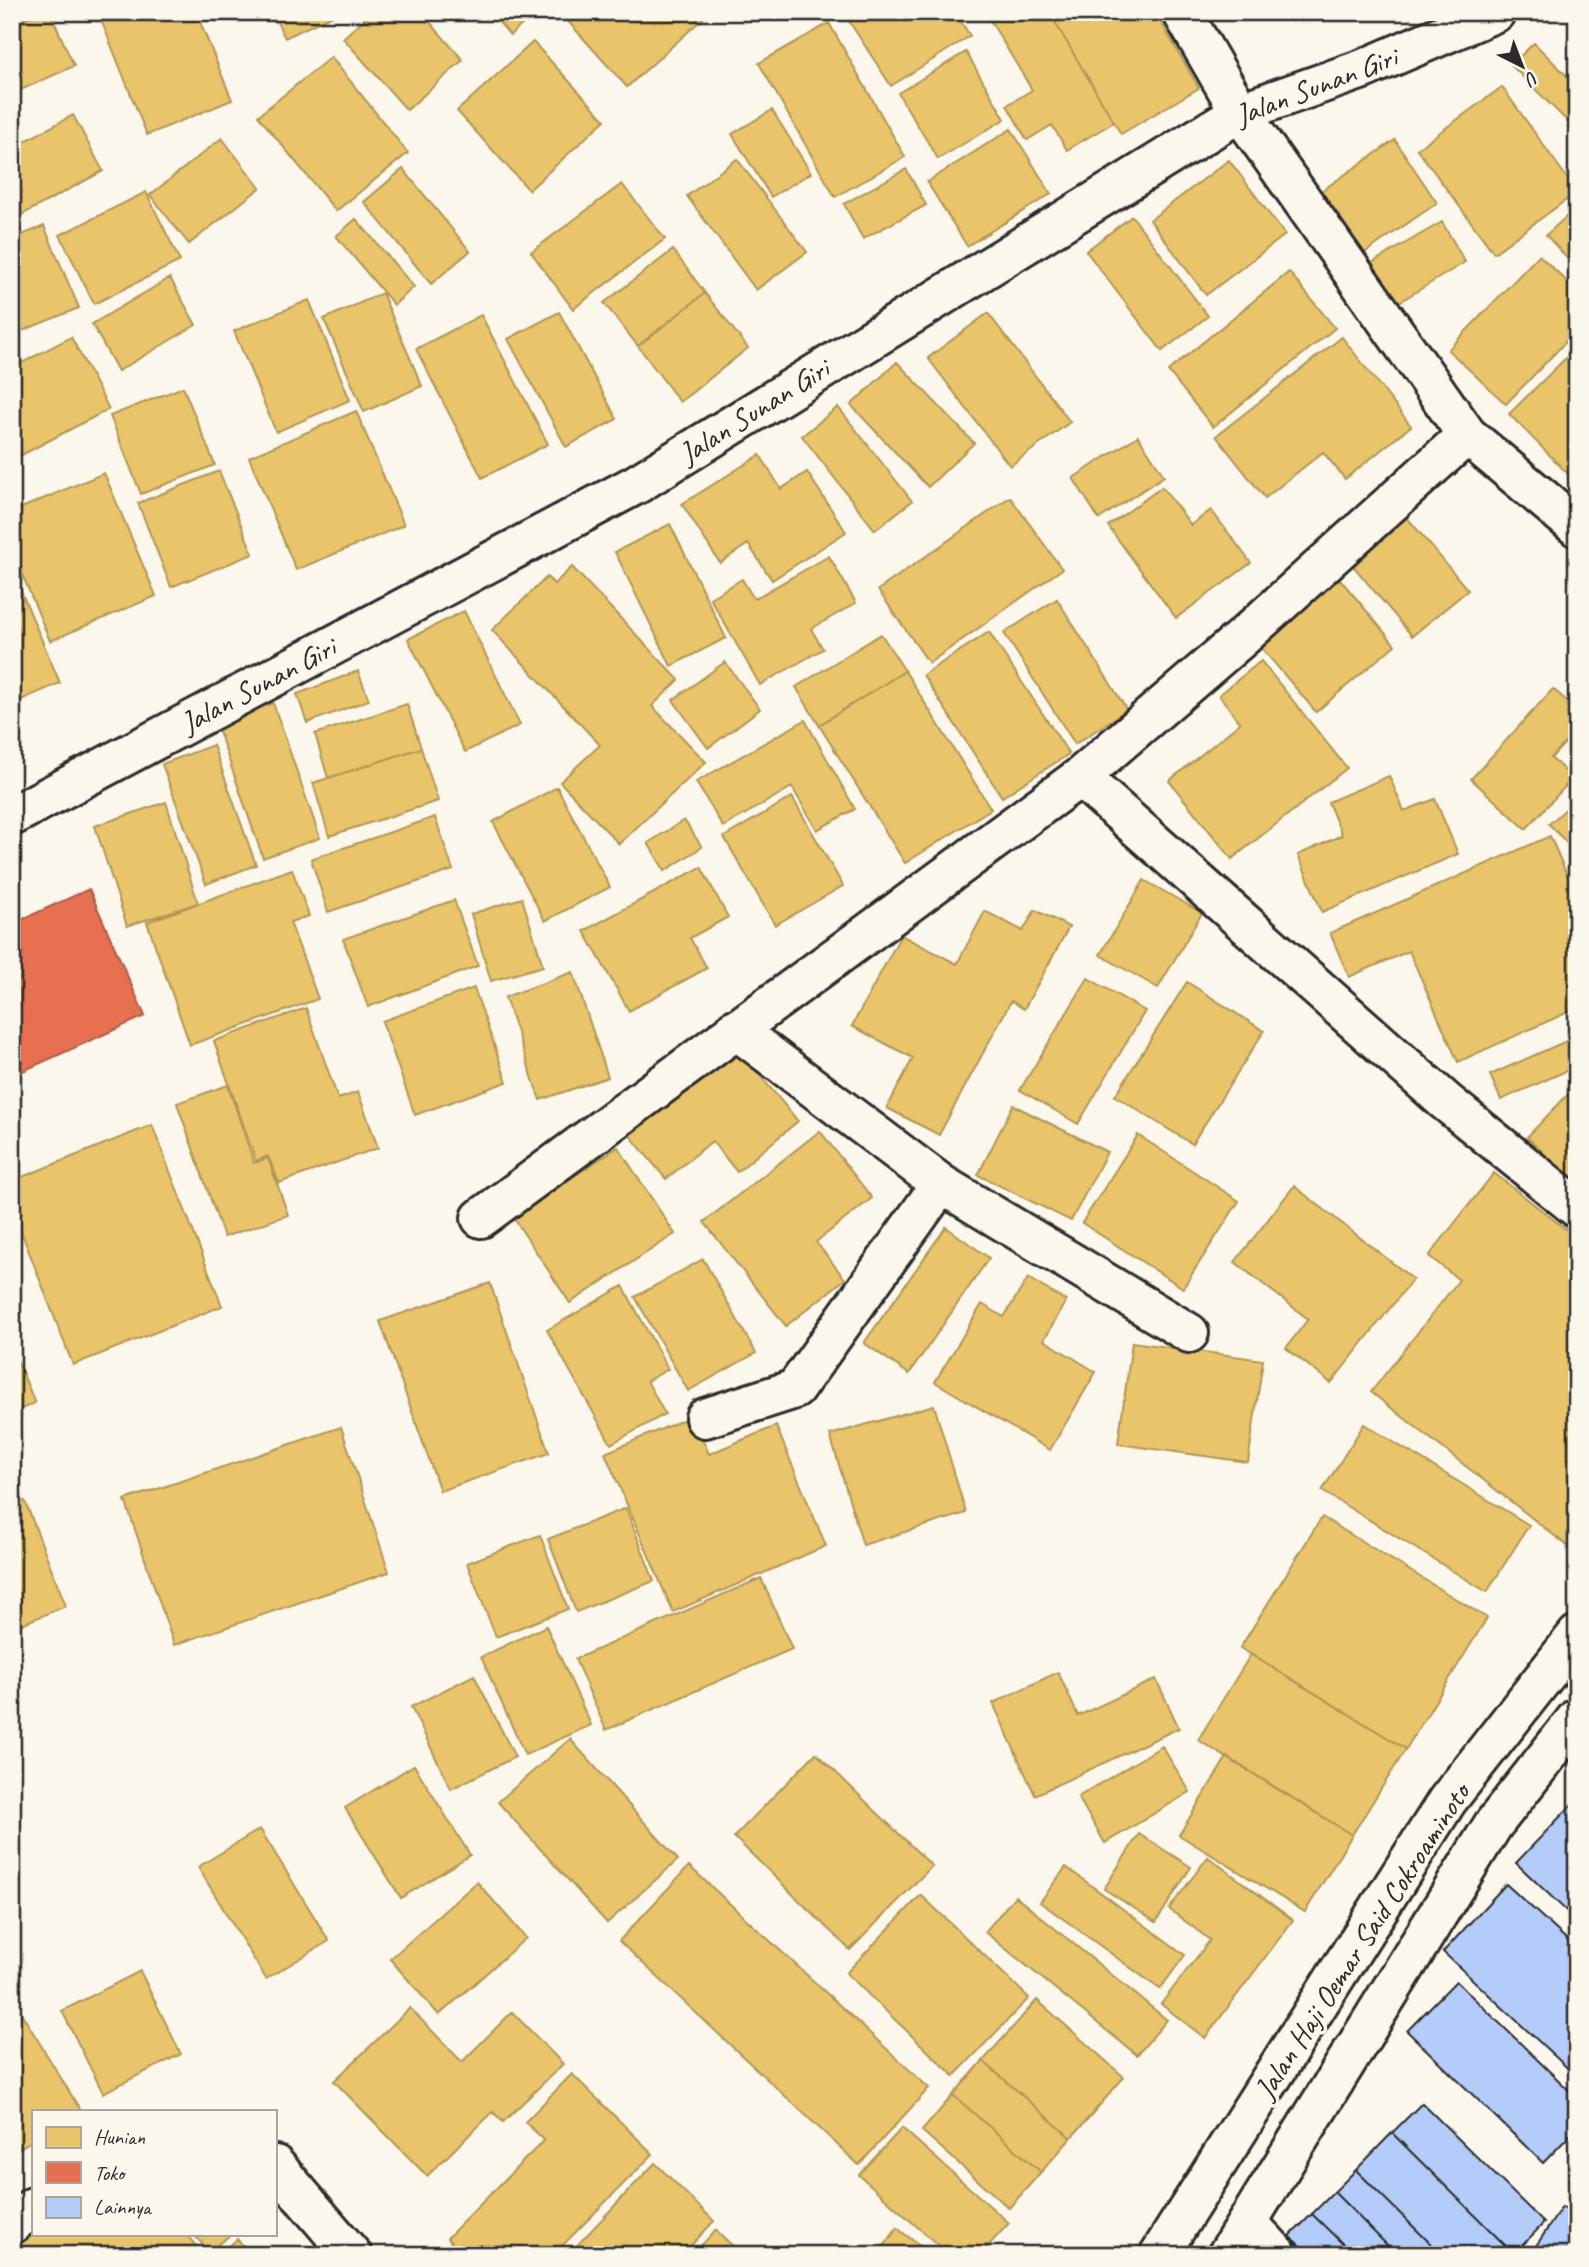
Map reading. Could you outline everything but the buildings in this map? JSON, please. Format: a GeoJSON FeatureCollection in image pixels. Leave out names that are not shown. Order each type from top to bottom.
{"type":"FeatureCollection","features":[{"type":"Feature","properties":{"kind":"street"},"geometry":{"type":"LineString","coordinates":[[1182,12],[1240,112],[1467,435],[1577,527]]}},
{"type":"Feature","properties":{"kind":"street","name":"Jalan Sunan Giri"},"geometry":{"type":"LineString","coordinates":[[12,816],[637,484],[1240,112],[1363,69],[1496,12]]}},
{"type":"Feature","properties":{"kind":"street"},"geometry":{"type":"LineString","coordinates":[[481,1218],[1080,777],[1245,635],[1467,435]]}},
{"type":"Feature","properties":{"kind":"street"},"geometry":{"type":"LineString","coordinates":[[1080,777],[1445,1101],[1577,1208]]}},
{"type":"Feature","properties":{"kind":"street"},"geometry":{"type":"LineString","coordinates":[[735,1029],[941,1184],[1189,1333]]}},
{"type":"Feature","properties":{"kind":"street"},"geometry":{"type":"LineString","coordinates":[[705,1418],[795,1389],[941,1184]]}},
{"type":"Feature","properties":{"kind":"street","name":"Jalan Haji Oemar Said Cokroaminoto"},"geometry":{"type":"LineString","coordinates":[[1159,2255],[1447,1801],[1577,1635]]}},
{"type":"Feature","properties":{"kind":"street","name":"Jalan Haji Oemar Said Cokroaminoto"},"geometry":{"type":"LineString","coordinates":[[1227,2255],[1493,1825],[1577,1718]]}},
{"type":"Feature","properties":{"kind":"street"},"geometry":{"type":"LineString","coordinates":[[276,2166],[352,2255]]}},
{"type":"Feature","properties":{"kind":"street"},"geometry":{"type":"LineString","coordinates":[[12,2224],[32,2208]]}},
{"type":"Feature","properties":{"kind":"street"},"geometry":{"type":"LineString","coordinates":[[1248,2223],[1278,2255]]}}]}
